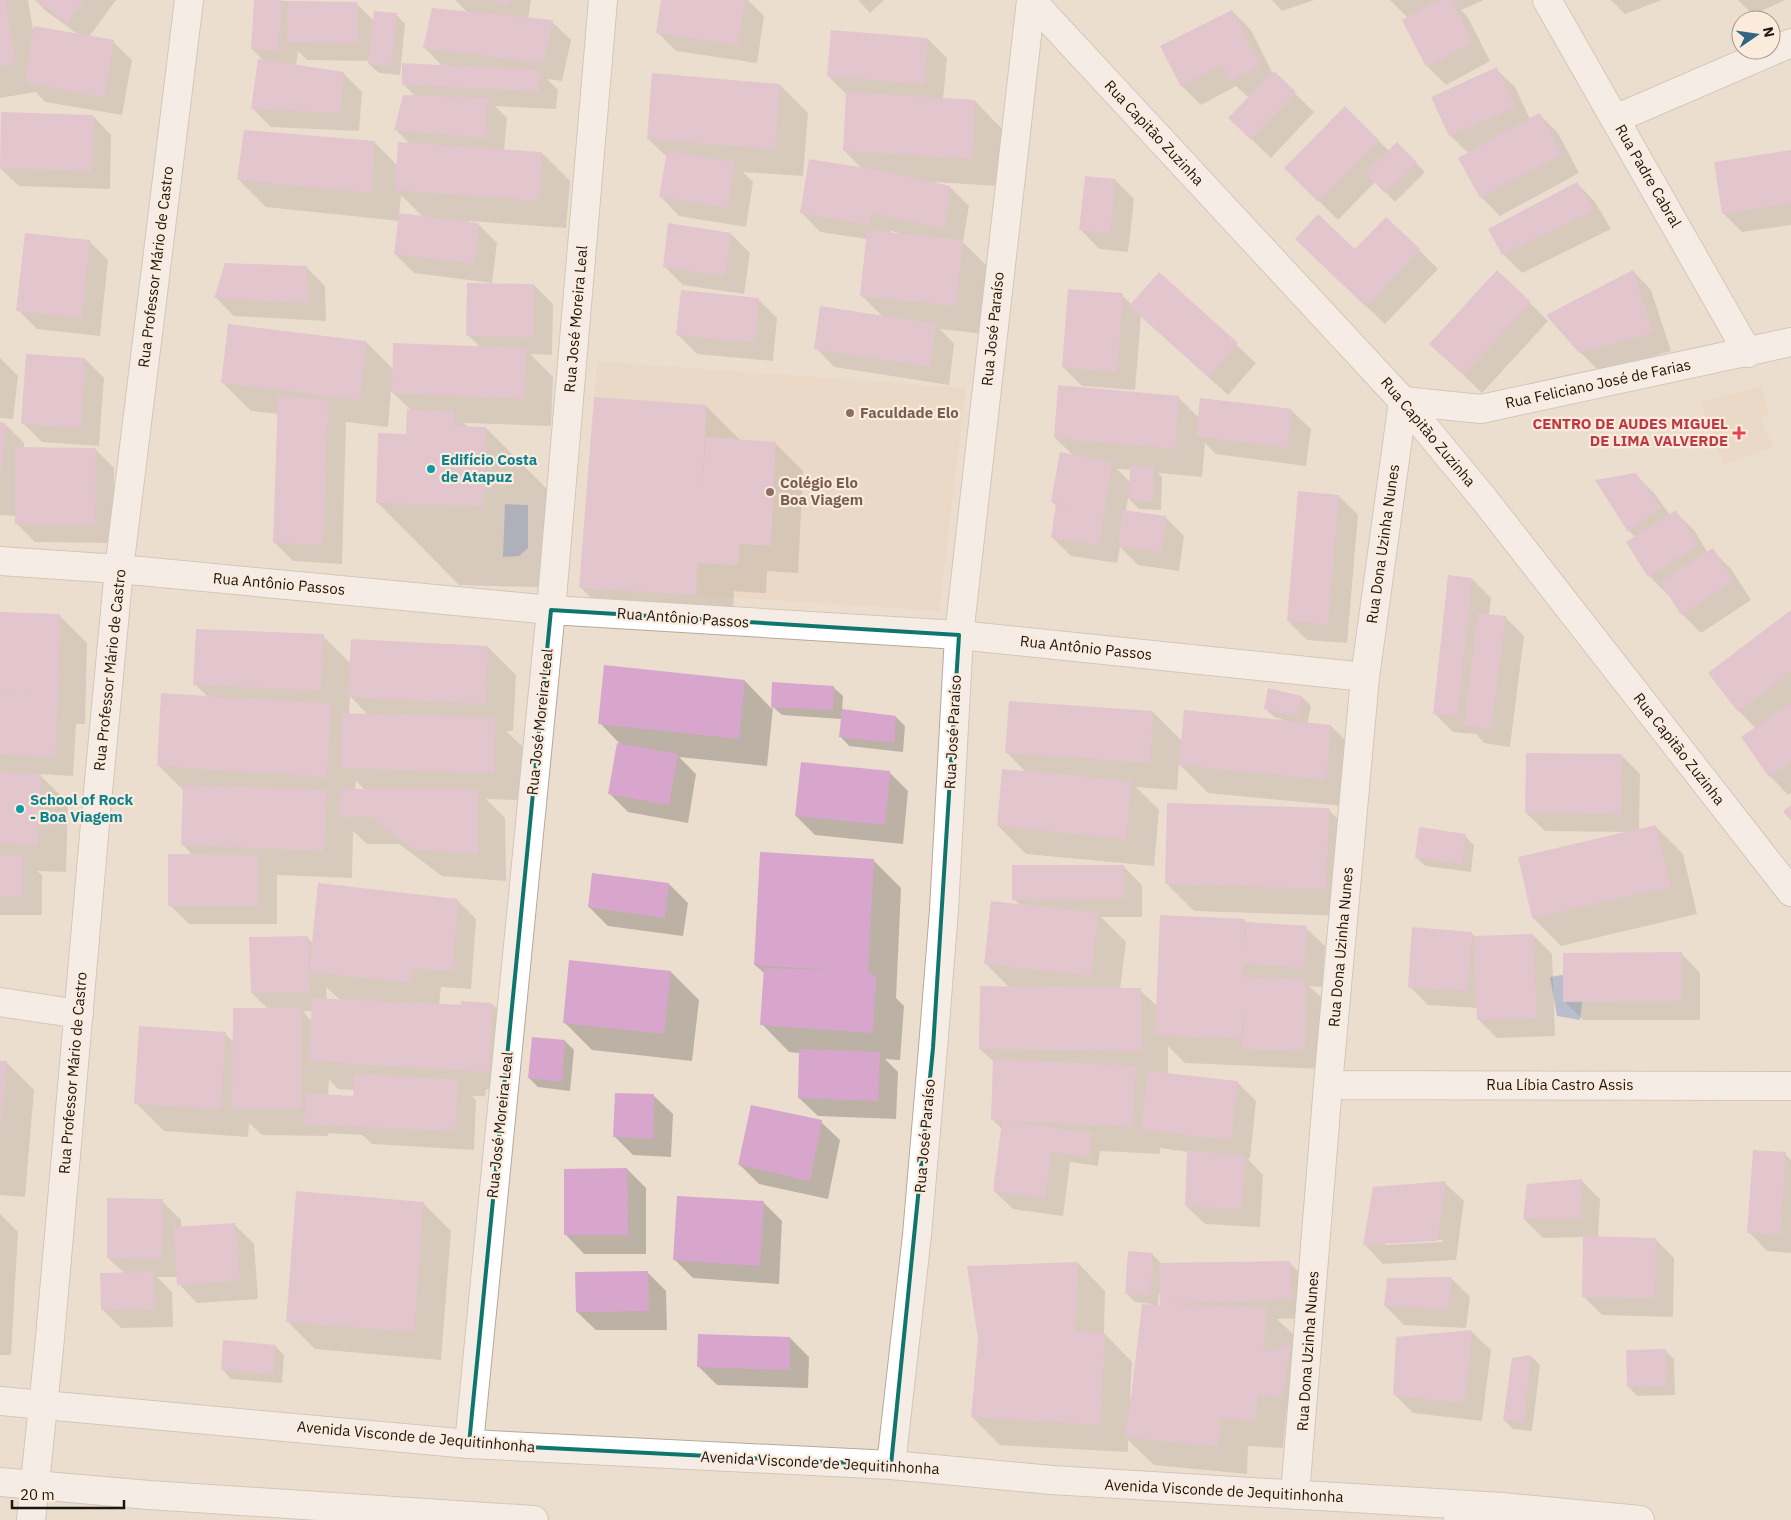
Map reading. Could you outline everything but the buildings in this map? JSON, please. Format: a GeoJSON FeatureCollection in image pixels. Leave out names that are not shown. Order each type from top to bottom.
{"type":"FeatureCollection","features":[{"type":"Feature","properties":{"kind":"street","name":"Rua Professor Mário de Castro"},"geometry":{"type":"LineString","coordinates":[[31,1520],[120,569],[189,0]]}},
{"type":"Feature","properties":{"kind":"street","name":"Rua José Moreira Leal"},"geometry":{"type":"LineString","coordinates":[[469,1444],[552,610],[603,0]]}},
{"type":"Feature","properties":{"kind":"street","name":"Rua Capitão Zuzinha"},"geometry":{"type":"LineString","coordinates":[[1031,0],[1403,400],[1484,499],[1791,892]]}},
{"type":"Feature","properties":{"kind":"street","name":"Rua José Paraíso"},"geometry":{"type":"LineString","coordinates":[[891,1465],[917,1235],[933,1048],[944,900],[959,635],[1031,0]]}},
{"type":"Feature","properties":{"kind":"street","name":"Rua Padre Cabral"},"geometry":{"type":"LineString","coordinates":[[1547,0],[1748,352]]}},
{"type":"Feature","properties":{"kind":"street"},"geometry":{"type":"LineString","coordinates":[[1615,119],[1791,43]]}},
{"type":"Feature","properties":{"kind":"street","name":"Rua Feliciano José de Farias"},"geometry":{"type":"LineString","coordinates":[[1403,400],[1481,409],[1791,342]]}},
{"type":"Feature","properties":{"kind":"street","name":"Rua Dona Uzinha Nunes"},"geometry":{"type":"LineString","coordinates":[[1295,1495],[1328,1085],[1365,677],[1403,400]]}},
{"type":"Feature","properties":{"kind":"street","name":"Rua Antônio Passos"},"geometry":{"type":"LineString","coordinates":[[0,561],[120,569],[552,610],[959,635],[1365,677]]}},
{"type":"Feature","properties":{"kind":"street"},"geometry":{"type":"LineString","coordinates":[[0,1002],[79,1014]]}},
{"type":"Feature","properties":{"kind":"street","name":"Rua Líbia Castro Assis"},"geometry":{"type":"LineString","coordinates":[[1328,1085],[1791,1086]]}},
{"type":"Feature","properties":{"kind":"street","name":"Avenida Visconde de Jequitinhonha"},"geometry":{"type":"LineString","coordinates":[[0,1401],[469,1444],[891,1465],[1052,1480],[1502,1507],[1640,1520]]}},
{"type":"Feature","properties":{"kind":"street"},"geometry":{"type":"LineString","coordinates":[[0,1482],[149,1495],[534,1520]]}},
{"type":"Feature","properties":{"kind":"street"},"geometry":{"type":"LineString","coordinates":[[1458,1520],[1502,1507]]}},
{"type":"Feature","properties":{"kind":"highlighted area"},"geometry":{"type":"Polygon","coordinates":[[[551,610],[959,635],[933,1048],[891,1465],[469,1444],[551,610]]]}},
{"type":"Feature","properties":{"kind":"shaded area","name":"Colégio Elo Boa Viagem"},"geometry":{"type":"Polygon","coordinates":[[[597,361],[966,388],[939,611],[579,588],[597,361]]]}},
{"type":"Feature","properties":{"kind":"shaded area","name":"CENTRO DE AUDES MIGUEL DE LIMA VALVERDE"},"geometry":{"type":"Polygon","coordinates":[[[1762,386],[1769,413],[1760,419],[1774,447],[1723,465],[1700,401],[1762,386]]]}},
{"type":"Feature","properties":{"kind":"water"},"geometry":{"type":"Polygon","coordinates":[[[505,504],[528,505],[528,548],[519,556],[503,557],[505,504]]]}},
{"type":"Feature","properties":{"kind":"water"},"geometry":{"type":"Polygon","coordinates":[[[1586,971],[1580,1020],[1557,1016],[1550,977],[1586,971]]]}},
{"type":"Feature","properties":{"kind":"place","name":"Faculdade Elo"},"geometry":{"type":"Point","coordinates":[850,413]}},
{"type":"Feature","properties":{"kind":"place","name":"CENTRO DE AUDES MIGUEL DE LIMA VALVERDE"},"geometry":{"type":"Point","coordinates":[1739,433]}},
{"type":"Feature","properties":{"kind":"place","name":"Edifício Costa de Atapuz"},"geometry":{"type":"Point","coordinates":[431,469]}},
{"type":"Feature","properties":{"kind":"place","name":"Colégio Elo Boa Viagem"},"geometry":{"type":"Point","coordinates":[770,492]}},
{"type":"Feature","properties":{"kind":"place","name":"School of Rock - Boa Viagem"},"geometry":{"type":"Point","coordinates":[20,809]}}]}
